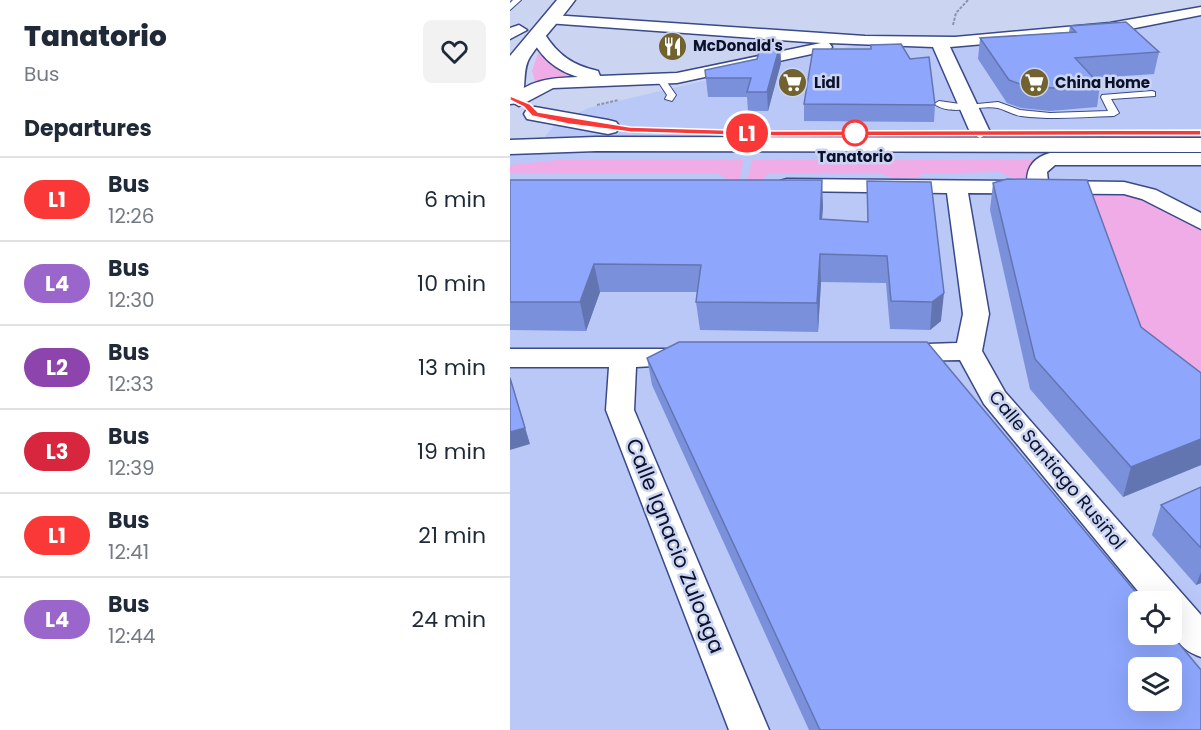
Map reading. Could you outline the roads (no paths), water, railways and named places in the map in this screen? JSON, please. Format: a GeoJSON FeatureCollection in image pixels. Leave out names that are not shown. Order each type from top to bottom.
{"type":"FeatureCollection","features":[{"type":"Feature","properties":{"kind":"street"},"geometry":{"type":"LineString","coordinates":[[510,140],[523,132],[513,71],[520,56],[519,35],[545,0]]}},
{"type":"Feature","properties":{"kind":"street"},"geometry":{"type":"LineString","coordinates":[[552,20],[566,0]]}},
{"type":"Feature","properties":{"kind":"street"},"geometry":{"type":"LineString","coordinates":[[519,35],[552,20],[865,40],[939,41],[1110,28],[1201,11]]}},
{"type":"Feature","properties":{"kind":"street"},"geometry":{"type":"LineString","coordinates":[[519,35],[567,67],[623,80]]}},
{"type":"Feature","properties":{"kind":"street"},"geometry":{"type":"LineString","coordinates":[[519,103],[550,83],[661,80],[865,40]]}},
{"type":"Feature","properties":{"kind":"street"},"geometry":{"type":"LineString","coordinates":[[939,41],[967,108],[975,117],[980,132]]}},
{"type":"Feature","properties":{"kind":"street"},"geometry":{"type":"LineString","coordinates":[[519,103],[568,122],[630,130],[761,133],[1201,133]]}},
{"type":"Feature","properties":{"kind":"street"},"geometry":{"type":"LineString","coordinates":[[510,147],[596,144],[1201,145]]}},
{"type":"Feature","properties":{"kind":"street"},"geometry":{"type":"LineString","coordinates":[[1038,186],[1037,170],[1050,159],[1201,159]]}},
{"type":"Feature","properties":{"kind":"street"},"geometry":{"type":"LineString","coordinates":[[769,185],[1125,188],[1156,195],[1201,222]]}},
{"type":"Feature","properties":{"kind":"street"},"geometry":{"type":"LineString","coordinates":[[873,354],[969,351],[975,314],[957,187]]}},
{"type":"Feature","properties":{"kind":"street","name":"Calle Santiago Rusiñol"},"geometry":{"type":"LineString","coordinates":[[969,351],[993,397],[1159,591]]}},
{"type":"Feature","properties":{"kind":"street"},"geometry":{"type":"LineString","coordinates":[[510,358],[707,357]]}},
{"type":"Feature","properties":{"kind":"street","name":"Calle Ignacio Zuloaga"},"geometry":{"type":"LineString","coordinates":[[623,359],[620,410],[749,730]]}},
{"type":"Feature","properties":{"kind":"street"},"geometry":{"type":"LineString","coordinates":[[1182,618],[1201,640]]}},
{"type":"Feature","properties":{"kind":"lane"},"geometry":{"type":"LineString","coordinates":[[510,8],[517,0]]}},
{"type":"Feature","properties":{"kind":"lane"},"geometry":{"type":"LineString","coordinates":[[661,80],[672,95],[669,99]]}},
{"type":"Feature","properties":{"kind":"lane"},"geometry":{"type":"LineString","coordinates":[[939,104],[967,108],[998,105],[1019,113],[1050,116],[1114,113],[1105,97],[1152,94]]}},
{"type":"Feature","properties":{"kind":"place","name":"McDonald's"},"geometry":{"type":"Point","coordinates":[672,46]}},
{"type":"Feature","properties":{"kind":"place","name":"Lidl"},"geometry":{"type":"Point","coordinates":[793,83]}},
{"type":"Feature","properties":{"kind":"place","name":"China Home"},"geometry":{"type":"Point","coordinates":[1034,83]}},
{"type":"Feature","properties":{"kind":"place","name":"Tanatorio"},"geometry":{"type":"Point","coordinates":[855,133]}}]}
